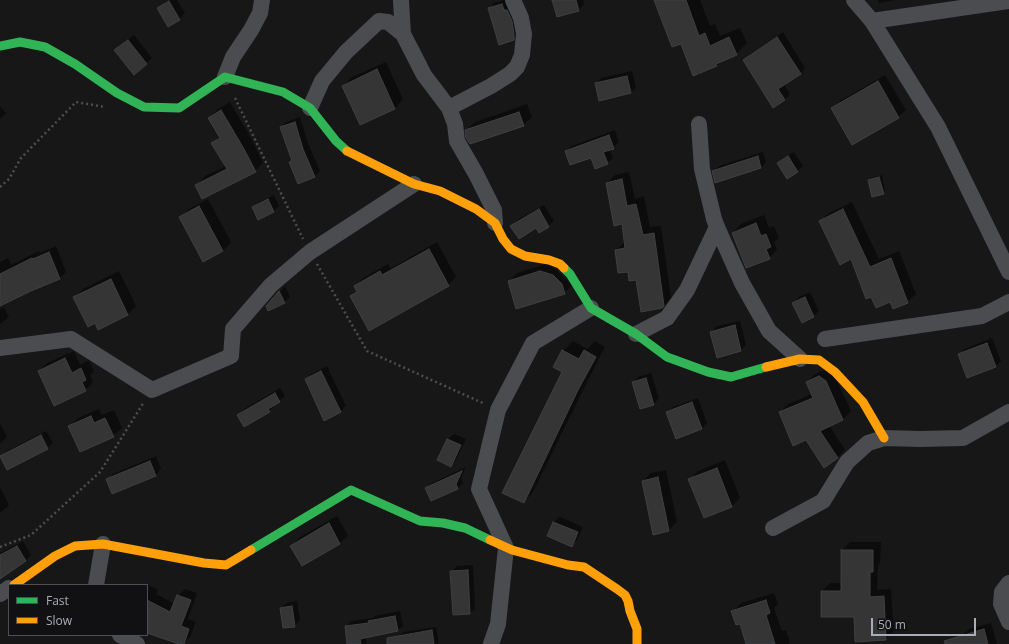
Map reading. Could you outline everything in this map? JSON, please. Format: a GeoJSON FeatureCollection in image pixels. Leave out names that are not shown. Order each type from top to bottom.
{"type":"FeatureCollection","features":[{"type":"Feature","properties":{"kind":"street"},"geometry":{"type":"LineString","coordinates":[[0,46],[20,42],[45,48],[75,64],[117,93],[144,107],[179,108],[225,77],[233,57],[260,14],[262,0]]}},
{"type":"Feature","properties":{"kind":"street"},"geometry":{"type":"LineString","coordinates":[[310,108],[322,81],[346,52],[401,0]]}},
{"type":"Feature","properties":{"kind":"street"},"geometry":{"type":"LineString","coordinates":[[401,0],[403,34],[424,75],[449,108],[455,124],[457,141],[494,210],[495,223],[503,239],[511,248],[524,256],[549,260],[560,264],[570,274],[591,308],[636,334],[668,357],[708,372],[731,377],[772,365],[800,359],[819,360],[835,372],[863,402],[884,438]]}},
{"type":"Feature","properties":{"kind":"street"},"geometry":{"type":"LineString","coordinates":[[449,108],[491,86],[510,74],[517,67],[522,55],[524,34],[521,18],[513,0]]}},
{"type":"Feature","properties":{"kind":"street"},"geometry":{"type":"LineString","coordinates":[[854,0],[872,21],[938,127],[1009,272]]}},
{"type":"Feature","properties":{"kind":"street"},"geometry":{"type":"LineString","coordinates":[[872,21],[1009,1]]}},
{"type":"Feature","properties":{"kind":"street"},"geometry":{"type":"LineString","coordinates":[[379,21],[388,22],[403,34]]}},
{"type":"Feature","properties":{"kind":"street"},"geometry":{"type":"LineString","coordinates":[[225,77],[283,92],[310,108],[336,141],[349,153],[414,184],[440,191],[476,209],[495,223]]}},
{"type":"Feature","properties":{"kind":"street"},"geometry":{"type":"LineString","coordinates":[[698,124],[702,169],[717,227],[742,283],[769,331],[800,359]]}},
{"type":"Feature","properties":{"kind":"street"},"geometry":{"type":"LineString","coordinates":[[0,348],[71,338],[152,390],[231,356],[232,329],[271,285],[310,252],[414,184]]}},
{"type":"Feature","properties":{"kind":"street"},"geometry":{"type":"LineString","coordinates":[[636,334],[666,318],[687,290],[717,227]]}},
{"type":"Feature","properties":{"kind":"street"},"geometry":{"type":"LineString","coordinates":[[825,339],[982,316],[1009,302]]}},
{"type":"Feature","properties":{"kind":"street"},"geometry":{"type":"LineString","coordinates":[[491,644],[498,624],[506,548],[479,489],[498,410],[533,344],[591,308]]}},
{"type":"Feature","properties":{"kind":"street"},"geometry":{"type":"LineString","coordinates":[[773,528],[823,501],[847,462],[868,443],[884,438],[963,438],[1009,412]]}},
{"type":"Feature","properties":{"kind":"street"},"geometry":{"type":"LineString","coordinates":[[15,584],[55,556],[75,546],[103,544],[156,552],[204,563],[226,565],[351,490],[420,522],[443,523],[465,528],[512,550],[568,565],[584,567],[625,595],[637,629],[637,644]]}},
{"type":"Feature","properties":{"kind":"street"},"geometry":{"type":"LineString","coordinates":[[96,584],[103,544]]}},
{"type":"Feature","properties":{"kind":"street"},"geometry":{"type":"LineString","coordinates":[[1009,583],[1002,592],[1001,604],[1009,622]]}},
{"type":"Feature","properties":{"kind":"street"},"geometry":{"type":"LineString","coordinates":[[122,636],[137,644]]}},
{"type":"Feature","properties":{"kind":"path"},"geometry":{"type":"LineString","coordinates":[[225,77],[310,252],[368,351],[498,410]]}},
{"type":"Feature","properties":{"kind":"path"},"geometry":{"type":"LineString","coordinates":[[0,187],[9,179],[21,158],[76,102],[111,108]]}},
{"type":"Feature","properties":{"kind":"path"},"geometry":{"type":"LineString","coordinates":[[0,547],[31,535],[100,472],[152,390]]}},
{"type":"Feature","properties":{"kind":"building"},"geometry":{"type":"Polygon","coordinates":[[[552,0],[576,0],[579,11],[557,17],[552,0]]]}},
{"type":"Feature","properties":{"kind":"building"},"geometry":{"type":"Polygon","coordinates":[[[654,0],[686,0],[699,36],[705,33],[710,46],[729,37],[737,55],[716,64],[717,66],[693,76],[681,44],[672,47],[654,0]]]}},
{"type":"Feature","properties":{"kind":"building"},"geometry":{"type":"Polygon","coordinates":[[[169,1],[180,20],[168,27],[157,8],[169,1]]]}},
{"type":"Feature","properties":{"kind":"building"},"geometry":{"type":"Polygon","coordinates":[[[502,4],[504,10],[507,10],[512,21],[514,40],[499,45],[488,8],[502,4]]]}},
{"type":"Feature","properties":{"kind":"building"},"geometry":{"type":"Polygon","coordinates":[[[777,37],[801,74],[778,89],[785,100],[773,108],[743,60],[777,37]]]}},
{"type":"Feature","properties":{"kind":"building"},"geometry":{"type":"Polygon","coordinates":[[[128,40],[147,64],[134,75],[114,50],[128,40]]]}},
{"type":"Feature","properties":{"kind":"building"},"geometry":{"type":"Polygon","coordinates":[[[377,69],[395,109],[360,125],[342,86],[377,69]]]}},
{"type":"Feature","properties":{"kind":"building"},"geometry":{"type":"Polygon","coordinates":[[[627,76],[631,93],[599,101],[595,83],[627,76]]]}},
{"type":"Feature","properties":{"kind":"building"},"geometry":{"type":"Polygon","coordinates":[[[878,81],[899,118],[852,145],[831,108],[878,81]]]}},
{"type":"Feature","properties":{"kind":"building"},"geometry":{"type":"Polygon","coordinates":[[[221,110],[256,172],[202,199],[195,185],[227,169],[211,143],[220,138],[208,118],[221,110]]]}},
{"type":"Feature","properties":{"kind":"building"},"geometry":{"type":"Polygon","coordinates":[[[519,112],[524,126],[470,144],[466,138],[465,130],[519,112]]]}},
{"type":"Feature","properties":{"kind":"building"},"geometry":{"type":"Polygon","coordinates":[[[295,122],[303,149],[315,177],[298,184],[289,162],[292,161],[280,127],[295,122]]]}},
{"type":"Feature","properties":{"kind":"building"},"geometry":{"type":"Polygon","coordinates":[[[609,135],[614,149],[603,152],[608,164],[595,169],[591,158],[570,165],[565,151],[609,135]]]}},
{"type":"Feature","properties":{"kind":"building"},"geometry":{"type":"Polygon","coordinates":[[[758,156],[761,168],[715,183],[712,171],[758,156]]]}},
{"type":"Feature","properties":{"kind":"building"},"geometry":{"type":"Polygon","coordinates":[[[788,156],[798,172],[787,179],[777,163],[788,156]]]}},
{"type":"Feature","properties":{"kind":"building"},"geometry":{"type":"Polygon","coordinates":[[[879,177],[884,194],[872,197],[868,180],[879,177]]]}},
{"type":"Feature","properties":{"kind":"building"},"geometry":{"type":"Polygon","coordinates":[[[622,179],[627,206],[636,204],[643,235],[654,233],[664,306],[662,308],[641,312],[636,280],[629,281],[628,272],[618,273],[615,250],[625,248],[622,224],[614,226],[606,183],[622,179]]]}},
{"type":"Feature","properties":{"kind":"building"},"geometry":{"type":"Polygon","coordinates":[[[268,199],[274,212],[258,220],[252,207],[268,199]]]}},
{"type":"Feature","properties":{"kind":"building"},"geometry":{"type":"Polygon","coordinates":[[[199,206],[223,251],[203,262],[179,217],[199,206]]]}},
{"type":"Feature","properties":{"kind":"building"},"geometry":{"type":"Polygon","coordinates":[[[539,209],[549,227],[539,233],[536,228],[519,239],[510,226],[539,209]]]}},
{"type":"Feature","properties":{"kind":"building"},"geometry":{"type":"Polygon","coordinates":[[[843,209],[870,267],[891,258],[908,303],[893,309],[890,302],[876,308],[871,297],[866,299],[851,259],[840,265],[819,221],[843,209]]]}},
{"type":"Feature","properties":{"kind":"building"},"geometry":{"type":"Polygon","coordinates":[[[756,223],[761,236],[766,234],[771,247],[766,249],[770,259],[746,268],[732,233],[756,223]]]}},
{"type":"Feature","properties":{"kind":"building"},"geometry":{"type":"Polygon","coordinates":[[[429,249],[449,286],[369,331],[350,296],[357,292],[354,286],[380,271],[382,275],[429,249]]]}},
{"type":"Feature","properties":{"kind":"building"},"geometry":{"type":"Polygon","coordinates":[[[49,252],[60,279],[0,306],[0,274],[32,258],[33,259],[49,252]]]}},
{"type":"Feature","properties":{"kind":"building"},"geometry":{"type":"Polygon","coordinates":[[[540,271],[553,275],[562,284],[565,294],[516,309],[508,281],[540,271]]]}},
{"type":"Feature","properties":{"kind":"building"},"geometry":{"type":"Polygon","coordinates":[[[111,279],[128,315],[98,330],[95,323],[88,327],[73,297],[111,279]]]}},
{"type":"Feature","properties":{"kind":"building"},"geometry":{"type":"Polygon","coordinates":[[[279,291],[285,303],[268,311],[266,306],[279,291]]]}},
{"type":"Feature","properties":{"kind":"building"},"geometry":{"type":"Polygon","coordinates":[[[805,297],[814,317],[802,323],[792,303],[805,297]]]}},
{"type":"Feature","properties":{"kind":"building"},"geometry":{"type":"Polygon","coordinates":[[[735,325],[741,351],[717,358],[710,332],[735,325]]]}},
{"type":"Feature","properties":{"kind":"building"},"geometry":{"type":"Polygon","coordinates":[[[987,343],[996,367],[967,378],[958,354],[987,343]]]}},
{"type":"Feature","properties":{"kind":"building"},"geometry":{"type":"Polygon","coordinates":[[[562,350],[579,359],[584,350],[596,357],[578,390],[524,503],[502,493],[562,372],[553,367],[562,350]]]}},
{"type":"Feature","properties":{"kind":"building"},"geometry":{"type":"Polygon","coordinates":[[[65,358],[72,373],[81,368],[86,380],[82,382],[86,391],[54,406],[38,371],[65,358]]]}},
{"type":"Feature","properties":{"kind":"building"},"geometry":{"type":"Polygon","coordinates":[[[321,371],[341,412],[324,421],[305,379],[321,371]]]}},
{"type":"Feature","properties":{"kind":"building"},"geometry":{"type":"Polygon","coordinates":[[[819,376],[826,381],[843,420],[820,431],[838,458],[824,468],[806,440],[793,446],[779,412],[813,398],[806,382],[819,376]]]}},
{"type":"Feature","properties":{"kind":"building"},"geometry":{"type":"Polygon","coordinates":[[[646,378],[654,405],[640,409],[632,382],[646,378]]]}},
{"type":"Feature","properties":{"kind":"building"},"geometry":{"type":"Polygon","coordinates":[[[275,393],[280,402],[268,409],[270,412],[244,427],[237,415],[275,393]]]}},
{"type":"Feature","properties":{"kind":"building"},"geometry":{"type":"Polygon","coordinates":[[[692,402],[702,429],[676,439],[666,412],[692,402]]]}},
{"type":"Feature","properties":{"kind":"building"},"geometry":{"type":"Polygon","coordinates":[[[91,416],[94,423],[105,418],[114,437],[80,452],[68,426],[91,416]]]}},
{"type":"Feature","properties":{"kind":"building"},"geometry":{"type":"Polygon","coordinates":[[[41,435],[48,449],[7,470],[0,456],[41,435]]]}},
{"type":"Feature","properties":{"kind":"building"},"geometry":{"type":"Polygon","coordinates":[[[447,439],[461,445],[451,467],[437,460],[447,439]]]}},
{"type":"Feature","properties":{"kind":"building"},"geometry":{"type":"Polygon","coordinates":[[[150,461],[156,476],[112,494],[106,479],[150,461]]]}},
{"type":"Feature","properties":{"kind":"building"},"geometry":{"type":"Polygon","coordinates":[[[717,468],[732,507],[704,518],[688,479],[717,468]]]}},
{"type":"Feature","properties":{"kind":"building"},"geometry":{"type":"Polygon","coordinates":[[[462,471],[456,484],[458,489],[431,501],[425,488],[462,471]]]}},
{"type":"Feature","properties":{"kind":"building"},"geometry":{"type":"Polygon","coordinates":[[[658,477],[669,531],[653,535],[642,481],[658,477]]]}},
{"type":"Feature","properties":{"kind":"building"},"geometry":{"type":"Polygon","coordinates":[[[553,522],[578,532],[572,547],[547,536],[553,522]]]}},
{"type":"Feature","properties":{"kind":"building"},"geometry":{"type":"Polygon","coordinates":[[[329,523],[340,544],[302,566],[290,546],[329,523]]]}},
{"type":"Feature","properties":{"kind":"building"},"geometry":{"type":"Polygon","coordinates":[[[17,546],[26,561],[0,579],[0,555],[17,546]]]}},
{"type":"Feature","properties":{"kind":"building"},"geometry":{"type":"Polygon","coordinates":[[[841,550],[873,550],[873,572],[870,572],[870,597],[884,596],[886,640],[855,642],[854,617],[821,617],[821,591],[841,591],[841,550]]]}},
{"type":"Feature","properties":{"kind":"building"},"geometry":{"type":"Polygon","coordinates":[[[468,570],[470,614],[453,615],[450,571],[468,570]]]}},
{"type":"Feature","properties":{"kind":"building"},"geometry":{"type":"Polygon","coordinates":[[[177,595],[191,600],[181,626],[189,629],[184,644],[179,644],[148,633],[148,601],[170,612],[177,595]]]}},
{"type":"Feature","properties":{"kind":"building"},"geometry":{"type":"Polygon","coordinates":[[[766,600],[770,613],[766,615],[775,644],[746,644],[740,624],[736,625],[731,611],[766,600]]]}},
{"type":"Feature","properties":{"kind":"building"},"geometry":{"type":"Polygon","coordinates":[[[292,606],[295,627],[283,628],[280,608],[292,606]]]}},
{"type":"Feature","properties":{"kind":"building"},"geometry":{"type":"Polygon","coordinates":[[[395,616],[398,631],[360,639],[361,644],[347,644],[345,626],[369,623],[368,621],[395,616]]]}},
{"type":"Feature","properties":{"kind":"building"},"geometry":{"type":"Polygon","coordinates":[[[984,629],[988,644],[945,644],[944,641],[984,629]]]}},
{"type":"Feature","properties":{"kind":"building"},"geometry":{"type":"Polygon","coordinates":[[[432,630],[434,644],[387,644],[387,638],[432,630]]]}},
{"type":"Feature","properties":{"kind":"traffic: fast"},"geometry":{"type":"LineString","coordinates":[[0,46],[20,42],[45,47],[75,64],[117,93],[144,107],[179,108],[225,77],[283,92],[310,108],[336,141],[347,151]]}},
{"type":"Feature","properties":{"kind":"traffic: fast"},"geometry":{"type":"LineString","coordinates":[[564,268],[570,274],[591,308],[636,334],[667,357],[708,372],[731,377],[766,367]]}},
{"type":"Feature","properties":{"kind":"traffic: fast"},"geometry":{"type":"LineString","coordinates":[[251,550],[351,490],[420,521],[443,523],[465,528],[490,540]]}},
{"type":"Feature","properties":{"kind":"traffic: slow"},"geometry":{"type":"LineString","coordinates":[[347,151],[414,184],[440,191],[476,209],[495,223],[503,239],[511,249],[525,256],[549,260],[560,264],[564,268]]}},
{"type":"Feature","properties":{"kind":"traffic: slow"},"geometry":{"type":"LineString","coordinates":[[766,367],[800,359],[819,360],[835,372],[863,402],[884,438]]}},
{"type":"Feature","properties":{"kind":"traffic: slow"},"geometry":{"type":"LineString","coordinates":[[490,540],[512,550],[568,565],[584,567],[617,589],[625,595],[628,601],[637,629],[637,644]]}},
{"type":"Feature","properties":{"kind":"traffic: slow"},"geometry":{"type":"LineString","coordinates":[[15,584],[55,556],[75,546],[103,544],[204,563],[226,565],[251,550]]}}]}
